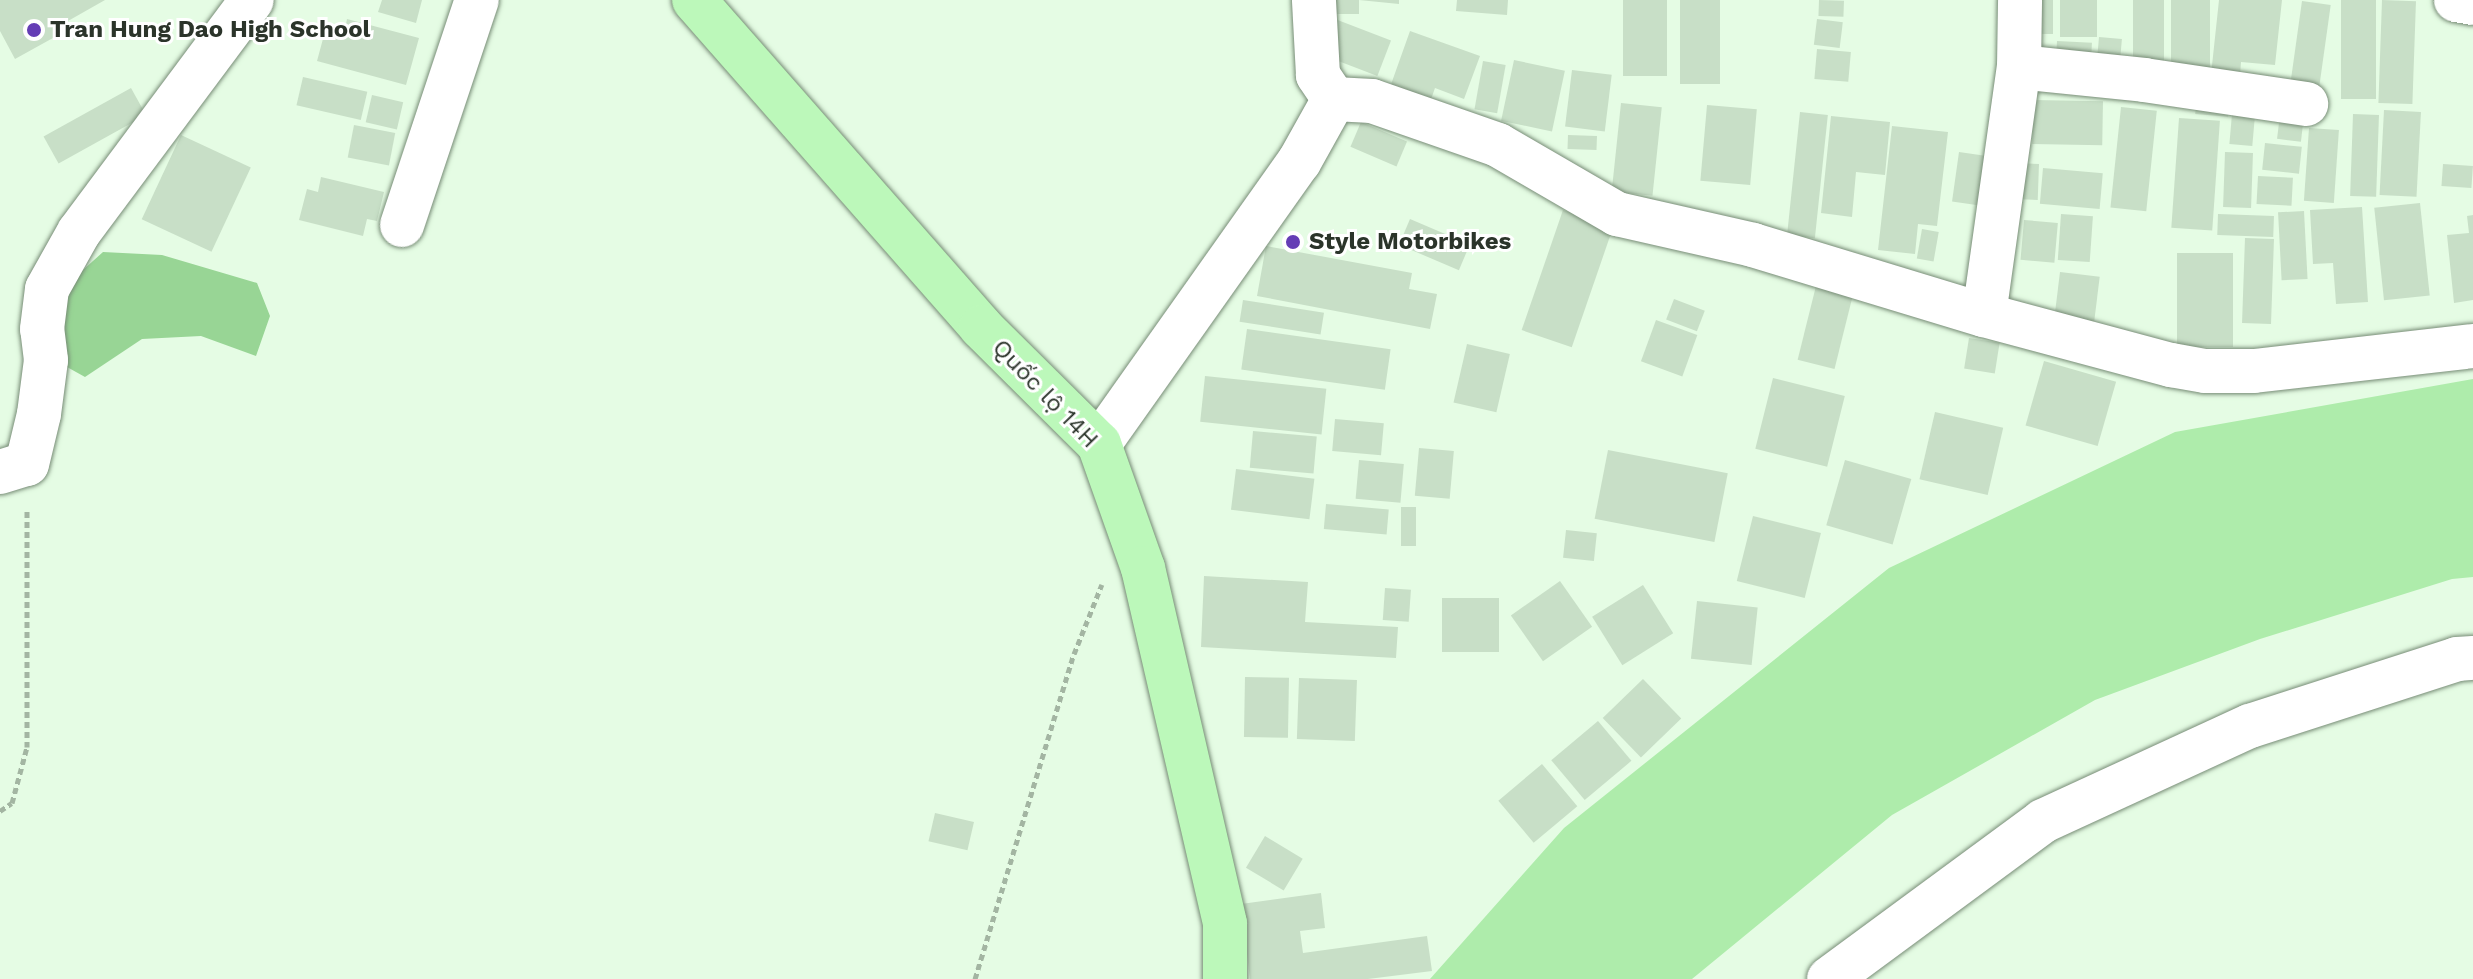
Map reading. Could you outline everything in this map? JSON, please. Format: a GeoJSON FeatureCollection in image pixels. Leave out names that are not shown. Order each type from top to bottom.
{"type":"FeatureCollection","features":[{"type":"Feature","properties":{"kind":"main road","name":"Quốc lộ 14H"},"geometry":{"type":"LineString","coordinates":[[694,0],[981,327],[1099,444],[1143,568],[1225,924],[1225,979]]}},
{"type":"Feature","properties":{"kind":"street"},"geometry":{"type":"LineString","coordinates":[[14,468],[46,360],[42,329],[47,289],[79,232],[252,0]]}},
{"type":"Feature","properties":{"kind":"street"},"geometry":{"type":"LineString","coordinates":[[402,225],[477,0]]}},
{"type":"Feature","properties":{"kind":"street"},"geometry":{"type":"LineString","coordinates":[[1314,0],[1318,75],[1334,99]]}},
{"type":"Feature","properties":{"kind":"street"},"geometry":{"type":"LineString","coordinates":[[1984,315],[2019,67],[2020,0]]}},
{"type":"Feature","properties":{"kind":"street"},"geometry":{"type":"LineString","coordinates":[[2456,0],[2473,3]]}},
{"type":"Feature","properties":{"kind":"street"},"geometry":{"type":"LineString","coordinates":[[2019,67],[2144,80],[2306,104]]}},
{"type":"Feature","properties":{"kind":"street"},"geometry":{"type":"LineString","coordinates":[[1099,444],[1299,162],[1334,99]]}},
{"type":"Feature","properties":{"kind":"street"},"geometry":{"type":"LineString","coordinates":[[1334,99],[1372,101],[1498,145],[1617,214],[1753,245],[1984,315],[2171,365],[2205,371],[2254,371],[2473,346]]}},
{"type":"Feature","properties":{"kind":"street"},"geometry":{"type":"LineString","coordinates":[[1829,979],[2043,821],[2250,726],[2457,659],[2473,658]]}},
{"type":"Feature","properties":{"kind":"path"},"geometry":{"type":"LineString","coordinates":[[0,811],[12,803],[27,747],[14,468]]}},
{"type":"Feature","properties":{"kind":"path"},"geometry":{"type":"LineString","coordinates":[[975,979],[1074,654],[1102,583],[1143,568]]}},
{"type":"Feature","properties":{"kind":"shaded area"},"geometry":{"type":"Polygon","coordinates":[[[103,252],[162,255],[257,283],[270,316],[256,356],[201,336],[142,339],[85,377],[49,357],[53,297],[103,252]]]}},
{"type":"Feature","properties":{"kind":"shaded area"},"geometry":{"type":"Polygon","coordinates":[[[2473,379],[2473,577],[2452,579],[2260,639],[2095,700],[1892,815],[1692,979],[1430,979],[1564,828],[1889,568],[2175,432],[2473,379]]]}},
{"type":"Feature","properties":{"kind":"building","name":"Tran Hung Dao High School"},"geometry":{"type":"Polygon","coordinates":[[[0,0],[105,0],[68,21],[71,28],[15,59],[0,31],[0,0]]]}},
{"type":"Feature","properties":{"kind":"building"},"geometry":{"type":"Polygon","coordinates":[[[382,0],[422,0],[416,23],[378,12],[382,0]]]}},
{"type":"Feature","properties":{"kind":"building"},"geometry":{"type":"Polygon","coordinates":[[[1330,0],[1359,0],[1359,14],[1330,14],[1330,0]]]}},
{"type":"Feature","properties":{"kind":"building"},"geometry":{"type":"Polygon","coordinates":[[[1359,0],[1399,0],[1399,4],[1359,0]]]}},
{"type":"Feature","properties":{"kind":"building"},"geometry":{"type":"Polygon","coordinates":[[[1457,0],[1508,0],[1507,15],[1456,11],[1457,0]]]}},
{"type":"Feature","properties":{"kind":"building"},"geometry":{"type":"Polygon","coordinates":[[[1623,0],[1667,0],[1667,76],[1623,76],[1623,0]]]}},
{"type":"Feature","properties":{"kind":"building"},"geometry":{"type":"Polygon","coordinates":[[[1680,0],[1720,0],[1720,84],[1680,84],[1680,0]]]}},
{"type":"Feature","properties":{"kind":"building"},"geometry":{"type":"Polygon","coordinates":[[[1819,0],[1844,1],[1843,17],[1818,16],[1819,0]]]}},
{"type":"Feature","properties":{"kind":"building"},"geometry":{"type":"Polygon","coordinates":[[[2026,0],[2053,0],[2053,34],[2026,34],[2026,0]]]}},
{"type":"Feature","properties":{"kind":"building"},"geometry":{"type":"Polygon","coordinates":[[[2060,0],[2097,0],[2097,37],[2060,37],[2060,0]]]}},
{"type":"Feature","properties":{"kind":"building"},"geometry":{"type":"Polygon","coordinates":[[[2133,0],[2164,0],[2164,72],[2133,72],[2133,0]]]}},
{"type":"Feature","properties":{"kind":"building"},"geometry":{"type":"Polygon","coordinates":[[[2171,0],[2210,0],[2210,77],[2171,77],[2171,0]]]}},
{"type":"Feature","properties":{"kind":"building"},"geometry":{"type":"Polygon","coordinates":[[[2219,0],[2282,0],[2275,65],[2241,62],[2239,88],[2210,84],[2219,0]]]}},
{"type":"Feature","properties":{"kind":"building"},"geometry":{"type":"Polygon","coordinates":[[[2341,0],[2376,0],[2376,99],[2341,99],[2341,0]]]}},
{"type":"Feature","properties":{"kind":"building"},"geometry":{"type":"Polygon","coordinates":[[[2382,0],[2416,1],[2412,104],[2378,103],[2382,0]]]}},
{"type":"Feature","properties":{"kind":"building"},"geometry":{"type":"Polygon","coordinates":[[[2302,1],[2331,5],[2318,96],[2289,92],[2302,1]]]}},
{"type":"Feature","properties":{"kind":"building"},"geometry":{"type":"Polygon","coordinates":[[[347,19],[419,38],[406,85],[317,61],[327,24],[345,29],[347,19]]]}},
{"type":"Feature","properties":{"kind":"building"},"geometry":{"type":"Polygon","coordinates":[[[1335,19],[1391,41],[1377,76],[1321,54],[1335,19]]]}},
{"type":"Feature","properties":{"kind":"building"},"geometry":{"type":"Polygon","coordinates":[[[1817,19],[1843,22],[1840,48],[1814,45],[1817,19]]]}},
{"type":"Feature","properties":{"kind":"building"},"geometry":{"type":"Polygon","coordinates":[[[1410,31],[1480,56],[1464,99],[1435,88],[1429,105],[1389,90],[1410,31]]]}},
{"type":"Feature","properties":{"kind":"building"},"geometry":{"type":"Polygon","coordinates":[[[2099,37],[2122,39],[2119,70],[2096,68],[2099,37]]]}},
{"type":"Feature","properties":{"kind":"building"},"geometry":{"type":"Polygon","coordinates":[[[2057,41],[2092,43],[2091,62],[2056,60],[2057,41]]]}},
{"type":"Feature","properties":{"kind":"building"},"geometry":{"type":"Polygon","coordinates":[[[1817,49],[1851,52],[1848,82],[1814,79],[1817,49]]]}},
{"type":"Feature","properties":{"kind":"building"},"geometry":{"type":"Polygon","coordinates":[[[1514,60],[1565,71],[1552,131],[1501,121],[1514,60]]]}},
{"type":"Feature","properties":{"kind":"building"},"geometry":{"type":"Polygon","coordinates":[[[1483,61],[1506,65],[1497,113],[1474,109],[1483,61]]]}},
{"type":"Feature","properties":{"kind":"building"},"geometry":{"type":"Polygon","coordinates":[[[1572,70],[1612,75],[1605,131],[1565,127],[1572,70]]]}},
{"type":"Feature","properties":{"kind":"building"},"geometry":{"type":"Polygon","coordinates":[[[303,77],[367,92],[361,120],[296,105],[303,77]]]}},
{"type":"Feature","properties":{"kind":"building"},"geometry":{"type":"Polygon","coordinates":[[[131,88],[146,115],[59,164],[44,136],[131,88]]]}},
{"type":"Feature","properties":{"kind":"building"},"geometry":{"type":"Polygon","coordinates":[[[2197,94],[2230,97],[2228,117],[2195,114],[2197,94]]]}},
{"type":"Feature","properties":{"kind":"building"},"geometry":{"type":"Polygon","coordinates":[[[372,95],[403,102],[397,129],[366,122],[372,95]]]}},
{"type":"Feature","properties":{"kind":"building"},"geometry":{"type":"Polygon","coordinates":[[[2033,100],[2103,101],[2102,145],[2032,144],[2033,100]]]}},
{"type":"Feature","properties":{"kind":"building"},"geometry":{"type":"Polygon","coordinates":[[[1621,103],[1662,107],[1652,196],[1612,192],[1621,103]]]}},
{"type":"Feature","properties":{"kind":"building"},"geometry":{"type":"Polygon","coordinates":[[[1707,105],[1757,109],[1750,185],[1700,181],[1707,105]]]}},
{"type":"Feature","properties":{"kind":"building"},"geometry":{"type":"Polygon","coordinates":[[[2121,107],[2157,111],[2146,211],[2110,207],[2121,107]]]}},
{"type":"Feature","properties":{"kind":"building"},"geometry":{"type":"Polygon","coordinates":[[[2384,110],[2421,112],[2417,197],[2380,195],[2384,110]]]}},
{"type":"Feature","properties":{"kind":"building"},"geometry":{"type":"Polygon","coordinates":[[[1800,112],[1828,115],[1815,238],[1787,235],[1800,112]]]}},
{"type":"Feature","properties":{"kind":"building"},"geometry":{"type":"Polygon","coordinates":[[[2232,114],[2255,116],[2252,146],[2229,144],[2232,114]]]}},
{"type":"Feature","properties":{"kind":"building"},"geometry":{"type":"Polygon","coordinates":[[[2353,114],[2379,115],[2376,197],[2350,196],[2353,114]]]}},
{"type":"Feature","properties":{"kind":"building"},"geometry":{"type":"Polygon","coordinates":[[[2280,115],[2304,118],[2301,142],[2277,139],[2280,115]]]}},
{"type":"Feature","properties":{"kind":"building"},"geometry":{"type":"Polygon","coordinates":[[[1831,116],[1890,122],[1885,175],[1856,172],[1852,217],[1821,213],[1831,116]]]}},
{"type":"Feature","properties":{"kind":"building"},"geometry":{"type":"Polygon","coordinates":[[[2179,118],[2220,121],[2212,231],[2171,228],[2179,118]]]}},
{"type":"Feature","properties":{"kind":"building"},"geometry":{"type":"Polygon","coordinates":[[[1361,122],[1407,142],[1396,166],[1350,147],[1361,122]]]}},
{"type":"Feature","properties":{"kind":"building"},"geometry":{"type":"Polygon","coordinates":[[[354,125],[395,133],[389,165],[348,157],[354,125]]]}},
{"type":"Feature","properties":{"kind":"building"},"geometry":{"type":"Polygon","coordinates":[[[1892,126],[1948,132],[1937,226],[1918,224],[1915,254],[1878,250],[1892,126]]]}},
{"type":"Feature","properties":{"kind":"building"},"geometry":{"type":"Polygon","coordinates":[[[2309,128],[2339,130],[2334,203],[2304,201],[2309,128]]]}},
{"type":"Feature","properties":{"kind":"building"},"geometry":{"type":"Polygon","coordinates":[[[181,135],[251,168],[211,252],[142,219],[181,135]]]}},
{"type":"Feature","properties":{"kind":"building"},"geometry":{"type":"Polygon","coordinates":[[[1568,135],[1597,136],[1596,150],[1568,149],[1568,135]]]}},
{"type":"Feature","properties":{"kind":"building"},"geometry":{"type":"Polygon","coordinates":[[[2265,143],[2302,147],[2299,174],[2262,170],[2265,143]]]}},
{"type":"Feature","properties":{"kind":"building"},"geometry":{"type":"Polygon","coordinates":[[[1959,152],[1987,156],[1980,205],[1952,202],[1959,152]]]}},
{"type":"Feature","properties":{"kind":"building"},"geometry":{"type":"Polygon","coordinates":[[[2225,152],[2253,153],[2251,208],[2223,207],[2225,152]]]}},
{"type":"Feature","properties":{"kind":"building"},"geometry":{"type":"Polygon","coordinates":[[[2013,163],[2039,164],[2038,200],[2012,199],[2013,163]]]}},
{"type":"Feature","properties":{"kind":"building"},"geometry":{"type":"Polygon","coordinates":[[[2443,164],[2473,166],[2471,188],[2441,186],[2443,164]]]}},
{"type":"Feature","properties":{"kind":"building"},"geometry":{"type":"Polygon","coordinates":[[[2043,168],[2103,173],[2100,209],[2040,204],[2043,168]]]}},
{"type":"Feature","properties":{"kind":"building"},"geometry":{"type":"Polygon","coordinates":[[[2258,176],[2293,178],[2291,206],[2257,204],[2258,176]]]}},
{"type":"Feature","properties":{"kind":"building"},"geometry":{"type":"Polygon","coordinates":[[[321,177],[384,192],[377,221],[367,219],[363,236],[299,220],[307,189],[318,192],[321,177]]]}},
{"type":"Feature","properties":{"kind":"building"},"geometry":{"type":"Polygon","coordinates":[[[2420,203],[2430,295],[2384,300],[2374,208],[2420,203]]]}},
{"type":"Feature","properties":{"kind":"building"},"geometry":{"type":"Polygon","coordinates":[[[2362,207],[2368,302],[2336,304],[2333,263],[2313,264],[2310,210],[2362,207]]]}},
{"type":"Feature","properties":{"kind":"building"},"geometry":{"type":"Polygon","coordinates":[[[1563,210],[1613,227],[1572,347],[1522,330],[1563,210]]]}},
{"type":"Feature","properties":{"kind":"building"},"geometry":{"type":"Polygon","coordinates":[[[2304,211],[2308,279],[2282,280],[2278,212],[2304,211]]]}},
{"type":"Feature","properties":{"kind":"building"},"geometry":{"type":"Polygon","coordinates":[[[2061,214],[2093,216],[2090,262],[2058,260],[2061,214]]]}},
{"type":"Feature","properties":{"kind":"building"},"geometry":{"type":"Polygon","coordinates":[[[2218,214],[2274,216],[2273,237],[2217,235],[2218,214]]]}},
{"type":"Feature","properties":{"kind":"building"},"geometry":{"type":"Polygon","coordinates":[[[2473,215],[2473,300],[2454,303],[2447,235],[2469,233],[2467,216],[2473,215]]]}},
{"type":"Feature","properties":{"kind":"building"},"geometry":{"type":"Polygon","coordinates":[[[1410,219],[1470,244],[1459,270],[1399,245],[1410,219]]]}},
{"type":"Feature","properties":{"kind":"building"},"geometry":{"type":"Polygon","coordinates":[[[2024,220],[2058,223],[2054,263],[2021,260],[2024,220]]]}},
{"type":"Feature","properties":{"kind":"building"},"geometry":{"type":"Polygon","coordinates":[[[1922,229],[1939,232],[1934,261],[1917,259],[1922,229]]]}},
{"type":"Feature","properties":{"kind":"building"},"geometry":{"type":"Polygon","coordinates":[[[2245,238],[2274,239],[2271,324],[2242,323],[2245,238]]]}},
{"type":"Feature","properties":{"kind":"building"},"geometry":{"type":"Polygon","coordinates":[[[1266,246],[1412,273],[1409,289],[1437,294],[1430,329],[1257,296],[1266,246]]]}},
{"type":"Feature","properties":{"kind":"building"},"geometry":{"type":"Polygon","coordinates":[[[2177,253],[2233,253],[2233,347],[2177,347],[2177,253]]]}},
{"type":"Feature","properties":{"kind":"building"},"geometry":{"type":"Polygon","coordinates":[[[2060,272],[2100,277],[2093,327],[2054,323],[2060,272]]]}},
{"type":"Feature","properties":{"kind":"building"},"geometry":{"type":"Polygon","coordinates":[[[1816,286],[1853,295],[1834,369],[1798,360],[1816,286]]]}},
{"type":"Feature","properties":{"kind":"building"},"geometry":{"type":"Polygon","coordinates":[[[1674,299],[1705,311],[1697,331],[1666,320],[1674,299]]]}},
{"type":"Feature","properties":{"kind":"building"},"geometry":{"type":"Polygon","coordinates":[[[1243,300],[1324,313],[1321,335],[1240,322],[1243,300]]]}},
{"type":"Feature","properties":{"kind":"building"},"geometry":{"type":"Polygon","coordinates":[[[1656,320],[1697,335],[1682,376],[1641,361],[1656,320]]]}},
{"type":"Feature","properties":{"kind":"building"},"geometry":{"type":"Polygon","coordinates":[[[1247,329],[1391,349],[1385,390],[1241,370],[1247,329]]]}},
{"type":"Feature","properties":{"kind":"building"},"geometry":{"type":"Polygon","coordinates":[[[1969,338],[2000,343],[1995,373],[1964,369],[1969,338]]]}},
{"type":"Feature","properties":{"kind":"building"},"geometry":{"type":"Polygon","coordinates":[[[1467,344],[1510,354],[1496,412],[1454,402],[1467,344]]]}},
{"type":"Feature","properties":{"kind":"building"},"geometry":{"type":"Polygon","coordinates":[[[2044,361],[2116,382],[2098,446],[2026,425],[2044,361]]]}},
{"type":"Feature","properties":{"kind":"building"},"geometry":{"type":"Polygon","coordinates":[[[1205,376],[1326,389],[1322,435],[1200,422],[1205,376]]]}},
{"type":"Feature","properties":{"kind":"building"},"geometry":{"type":"Polygon","coordinates":[[[1773,378],[1845,396],[1827,467],[1755,449],[1773,378]]]}},
{"type":"Feature","properties":{"kind":"building"},"geometry":{"type":"Polygon","coordinates":[[[1935,412],[2003,428],[1988,495],[1919,479],[1935,412]]]}},
{"type":"Feature","properties":{"kind":"building"},"geometry":{"type":"Polygon","coordinates":[[[1335,419],[1384,423],[1381,455],[1332,451],[1335,419]]]}},
{"type":"Feature","properties":{"kind":"building"},"geometry":{"type":"Polygon","coordinates":[[[1253,431],[1317,437],[1314,473],[1250,468],[1253,431]]]}},
{"type":"Feature","properties":{"kind":"building"},"geometry":{"type":"Polygon","coordinates":[[[1419,448],[1454,451],[1450,499],[1415,496],[1419,448]]]}},
{"type":"Feature","properties":{"kind":"building"},"geometry":{"type":"Polygon","coordinates":[[[1608,450],[1728,473],[1714,542],[1595,519],[1608,450]]]}},
{"type":"Feature","properties":{"kind":"building"},"geometry":{"type":"Polygon","coordinates":[[[1359,460],[1404,464],[1400,503],[1356,499],[1359,460]]]}},
{"type":"Feature","properties":{"kind":"building"},"geometry":{"type":"Polygon","coordinates":[[[1845,460],[1911,479],[1893,544],[1826,525],[1845,460]]]}},
{"type":"Feature","properties":{"kind":"building"},"geometry":{"type":"Polygon","coordinates":[[[1236,469],[1314,479],[1309,519],[1231,510],[1236,469]]]}},
{"type":"Feature","properties":{"kind":"building"},"geometry":{"type":"Polygon","coordinates":[[[1326,504],[1389,509],[1387,534],[1324,529],[1326,504]]]}},
{"type":"Feature","properties":{"kind":"building"},"geometry":{"type":"Polygon","coordinates":[[[1401,507],[1416,507],[1416,546],[1401,546],[1401,507]]]}},
{"type":"Feature","properties":{"kind":"building"},"geometry":{"type":"Polygon","coordinates":[[[1753,516],[1821,533],[1805,598],[1737,581],[1753,516]]]}},
{"type":"Feature","properties":{"kind":"building"},"geometry":{"type":"Polygon","coordinates":[[[1566,530],[1597,533],[1594,561],[1563,558],[1566,530]]]}},
{"type":"Feature","properties":{"kind":"building"},"geometry":{"type":"Polygon","coordinates":[[[1204,576],[1308,582],[1305,622],[1398,627],[1396,658],[1201,647],[1204,576]]]}},
{"type":"Feature","properties":{"kind":"building"},"geometry":{"type":"Polygon","coordinates":[[[1560,581],[1592,627],[1543,661],[1511,615],[1560,581]]]}},
{"type":"Feature","properties":{"kind":"building"},"geometry":{"type":"Polygon","coordinates":[[[1643,585],[1673,633],[1622,665],[1592,617],[1643,585]]]}},
{"type":"Feature","properties":{"kind":"building"},"geometry":{"type":"Polygon","coordinates":[[[1385,588],[1411,590],[1409,622],[1383,620],[1385,588]]]}},
{"type":"Feature","properties":{"kind":"building"},"geometry":{"type":"Polygon","coordinates":[[[1442,598],[1499,598],[1499,652],[1442,652],[1442,598]]]}},
{"type":"Feature","properties":{"kind":"building"},"geometry":{"type":"Polygon","coordinates":[[[1697,601],[1758,607],[1752,665],[1691,659],[1697,601]]]}},
{"type":"Feature","properties":{"kind":"building"},"geometry":{"type":"Polygon","coordinates":[[[1245,677],[1289,678],[1288,738],[1244,737],[1245,677]]]}},
{"type":"Feature","properties":{"kind":"building"},"geometry":{"type":"Polygon","coordinates":[[[1299,678],[1357,680],[1355,741],[1297,739],[1299,678]]]}},
{"type":"Feature","properties":{"kind":"building"},"geometry":{"type":"Polygon","coordinates":[[[1643,679],[1681,719],[1641,757],[1603,718],[1643,679]]]}},
{"type":"Feature","properties":{"kind":"building"},"geometry":{"type":"Polygon","coordinates":[[[1598,721],[1631,761],[1585,800],[1551,760],[1598,721]]]}},
{"type":"Feature","properties":{"kind":"building"},"geometry":{"type":"Polygon","coordinates":[[[1542,764],[1577,806],[1534,843],[1498,801],[1542,764]]]}},
{"type":"Feature","properties":{"kind":"building"},"geometry":{"type":"Polygon","coordinates":[[[935,813],[974,822],[967,850],[928,841],[935,813]]]}},
{"type":"Feature","properties":{"kind":"building"},"geometry":{"type":"Polygon","coordinates":[[[1265,836],[1303,859],[1284,890],[1246,868],[1265,836]]]}},
{"type":"Feature","properties":{"kind":"building"},"geometry":{"type":"Polygon","coordinates":[[[1321,893],[1325,928],[1300,931],[1303,953],[1427,936],[1432,971],[1368,979],[1250,979],[1241,904],[1321,893]]]}},
{"type":"Feature","properties":{"kind":"place","name":"Tran Hung Dao High School"},"geometry":{"type":"Point","coordinates":[34,30]}},
{"type":"Feature","properties":{"kind":"place","name":"Style Motorbikes"},"geometry":{"type":"Point","coordinates":[1293,242]}}]}
